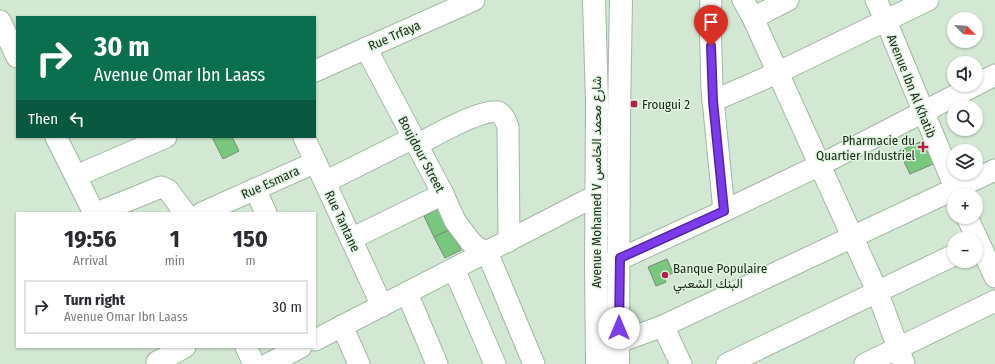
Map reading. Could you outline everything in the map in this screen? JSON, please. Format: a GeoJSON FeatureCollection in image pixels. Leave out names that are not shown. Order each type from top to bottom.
{"type":"FeatureCollection","features":[{"type":"Feature","properties":{"kind":"main road","name":"Avenue Mohamed V شارع محمد الخامس"},"geometry":{"type":"LineString","coordinates":[[594,0],[597,103],[597,364]]}},
{"type":"Feature","properties":{"kind":"main road","name":"Avenue Mohamed V شارع محمد الخامس"},"geometry":{"type":"LineString","coordinates":[[618,364],[620,258],[619,113],[623,1]]}},
{"type":"Feature","properties":{"kind":"street","name":"Rue Trfaya"},"geometry":{"type":"LineString","coordinates":[[316,71],[474,0]]}},
{"type":"Feature","properties":{"kind":"street"},"geometry":{"type":"LineString","coordinates":[[711,0],[710,17],[713,101],[724,211]]}},
{"type":"Feature","properties":{"kind":"street"},"geometry":{"type":"LineString","coordinates":[[742,0],[753,18],[853,237],[877,292],[900,356]]}},
{"type":"Feature","properties":{"kind":"street"},"geometry":{"type":"LineString","coordinates":[[753,18],[788,0]]}},
{"type":"Feature","properties":{"kind":"street","name":"Avenue Ibn Al Khatib"},"geometry":{"type":"LineString","coordinates":[[876,0],[954,188]]}},
{"type":"Feature","properties":{"kind":"street"},"geometry":{"type":"LineString","coordinates":[[713,101],[777,73],[928,0]]}},
{"type":"Feature","properties":{"kind":"street"},"geometry":{"type":"LineString","coordinates":[[0,21],[16,55]]}},
{"type":"Feature","properties":{"kind":"street","name":"Boujdour Street"},"geometry":{"type":"LineString","coordinates":[[366,48],[443,194],[455,221],[464,236],[476,247],[487,252]]}},
{"type":"Feature","properties":{"kind":"street"},"geometry":{"type":"LineString","coordinates":[[596,267],[620,258],[724,211],[820,165],[995,75]]}},
{"type":"Feature","properties":{"kind":"street"},"geometry":{"type":"LineString","coordinates":[[325,182],[415,141],[471,118],[489,111],[498,112],[505,118],[508,126],[509,241]]}},
{"type":"Feature","properties":{"kind":"street"},"geometry":{"type":"LineString","coordinates":[[57,138],[95,212]]}},
{"type":"Feature","properties":{"kind":"street"},"geometry":{"type":"LineString","coordinates":[[76,176],[164,138]]}},
{"type":"Feature","properties":{"kind":"street","name":"Rue Tantane"},"geometry":{"type":"LineString","coordinates":[[304,138],[382,306]]}},
{"type":"Feature","properties":{"kind":"street","name":"Rue Esmara"},"geometry":{"type":"LineString","coordinates":[[204,212],[316,162]]}},
{"type":"Feature","properties":{"kind":"street"},"geometry":{"type":"LineString","coordinates":[[963,188],[995,170]]}},
{"type":"Feature","properties":{"kind":"street"},"geometry":{"type":"LineString","coordinates":[[98,212],[161,187],[168,190],[184,212]]}},
{"type":"Feature","properties":{"kind":"street"},"geometry":{"type":"LineString","coordinates":[[255,189],[266,212]]}},
{"type":"Feature","properties":{"kind":"street"},"geometry":{"type":"LineString","coordinates":[[351,240],[443,194]]}},
{"type":"Feature","properties":{"kind":"street"},"geometry":{"type":"LineString","coordinates":[[318,332],[342,326],[596,195]]}},
{"type":"Feature","properties":{"kind":"street"},"geometry":{"type":"LineString","coordinates":[[619,342],[663,326],[853,237],[947,196]]}},
{"type":"Feature","properties":{"kind":"street"},"geometry":{"type":"LineString","coordinates":[[983,241],[995,277]]}},
{"type":"Feature","properties":{"kind":"street"},"geometry":{"type":"LineString","coordinates":[[487,252],[534,364]]}},
{"type":"Feature","properties":{"kind":"street"},"geometry":{"type":"LineString","coordinates":[[727,364],[947,258]]}},
{"type":"Feature","properties":{"kind":"street"},"geometry":{"type":"LineString","coordinates":[[454,269],[495,364]]}},
{"type":"Feature","properties":{"kind":"street"},"geometry":{"type":"LineString","coordinates":[[407,293],[437,364]]}},
{"type":"Feature","properties":{"kind":"street"},"geometry":{"type":"LineString","coordinates":[[865,364],[900,356],[995,301]]}},
{"type":"Feature","properties":{"kind":"street"},"geometry":{"type":"LineString","coordinates":[[342,326],[359,364]]}},
{"type":"Feature","properties":{"kind":"street"},"geometry":{"type":"LineString","coordinates":[[663,326],[681,364]]}},
{"type":"Feature","properties":{"kind":"street"},"geometry":{"type":"LineString","coordinates":[[155,358],[182,348]]}},
{"type":"Feature","properties":{"kind":"street"},"geometry":{"type":"LineString","coordinates":[[246,348],[254,364]]}},
{"type":"Feature","properties":{"kind":"building"},"geometry":{"type":"Polygon","coordinates":[[[212,138],[232,138],[239,151],[223,159],[212,138]]]}},
{"type":"Feature","properties":{"kind":"building"},"geometry":{"type":"Polygon","coordinates":[[[927,139],[938,162],[910,174],[899,151],[927,139]]]}},
{"type":"Feature","properties":{"kind":"building"},"geometry":{"type":"Polygon","coordinates":[[[440,208],[451,229],[434,237],[424,216],[440,208]]]}},
{"type":"Feature","properties":{"kind":"building"},"geometry":{"type":"Polygon","coordinates":[[[451,229],[461,250],[445,258],[434,237],[451,229]]]}},
{"type":"Feature","properties":{"kind":"building"},"geometry":{"type":"Polygon","coordinates":[[[667,259],[673,273],[664,277],[666,282],[656,286],[648,267],[667,259]]]}},
{"type":"Feature","properties":{"kind":"place","name":"Frougui 2"},"geometry":{"type":"Point","coordinates":[634,104]}},
{"type":"Feature","properties":{"kind":"place","name":"Pharmacie du Quartier Industriel"},"geometry":{"type":"Point","coordinates":[923,147]}},
{"type":"Feature","properties":{"kind":"place","name":"Banque Populaire البنك الشعبي"},"geometry":{"type":"Point","coordinates":[665,275]}},
{"type":"Feature","properties":{"kind":"route"},"geometry":{"type":"LineString","coordinates":[[619,328],[620,258],[724,211],[713,101],[711,46]]}}]}
